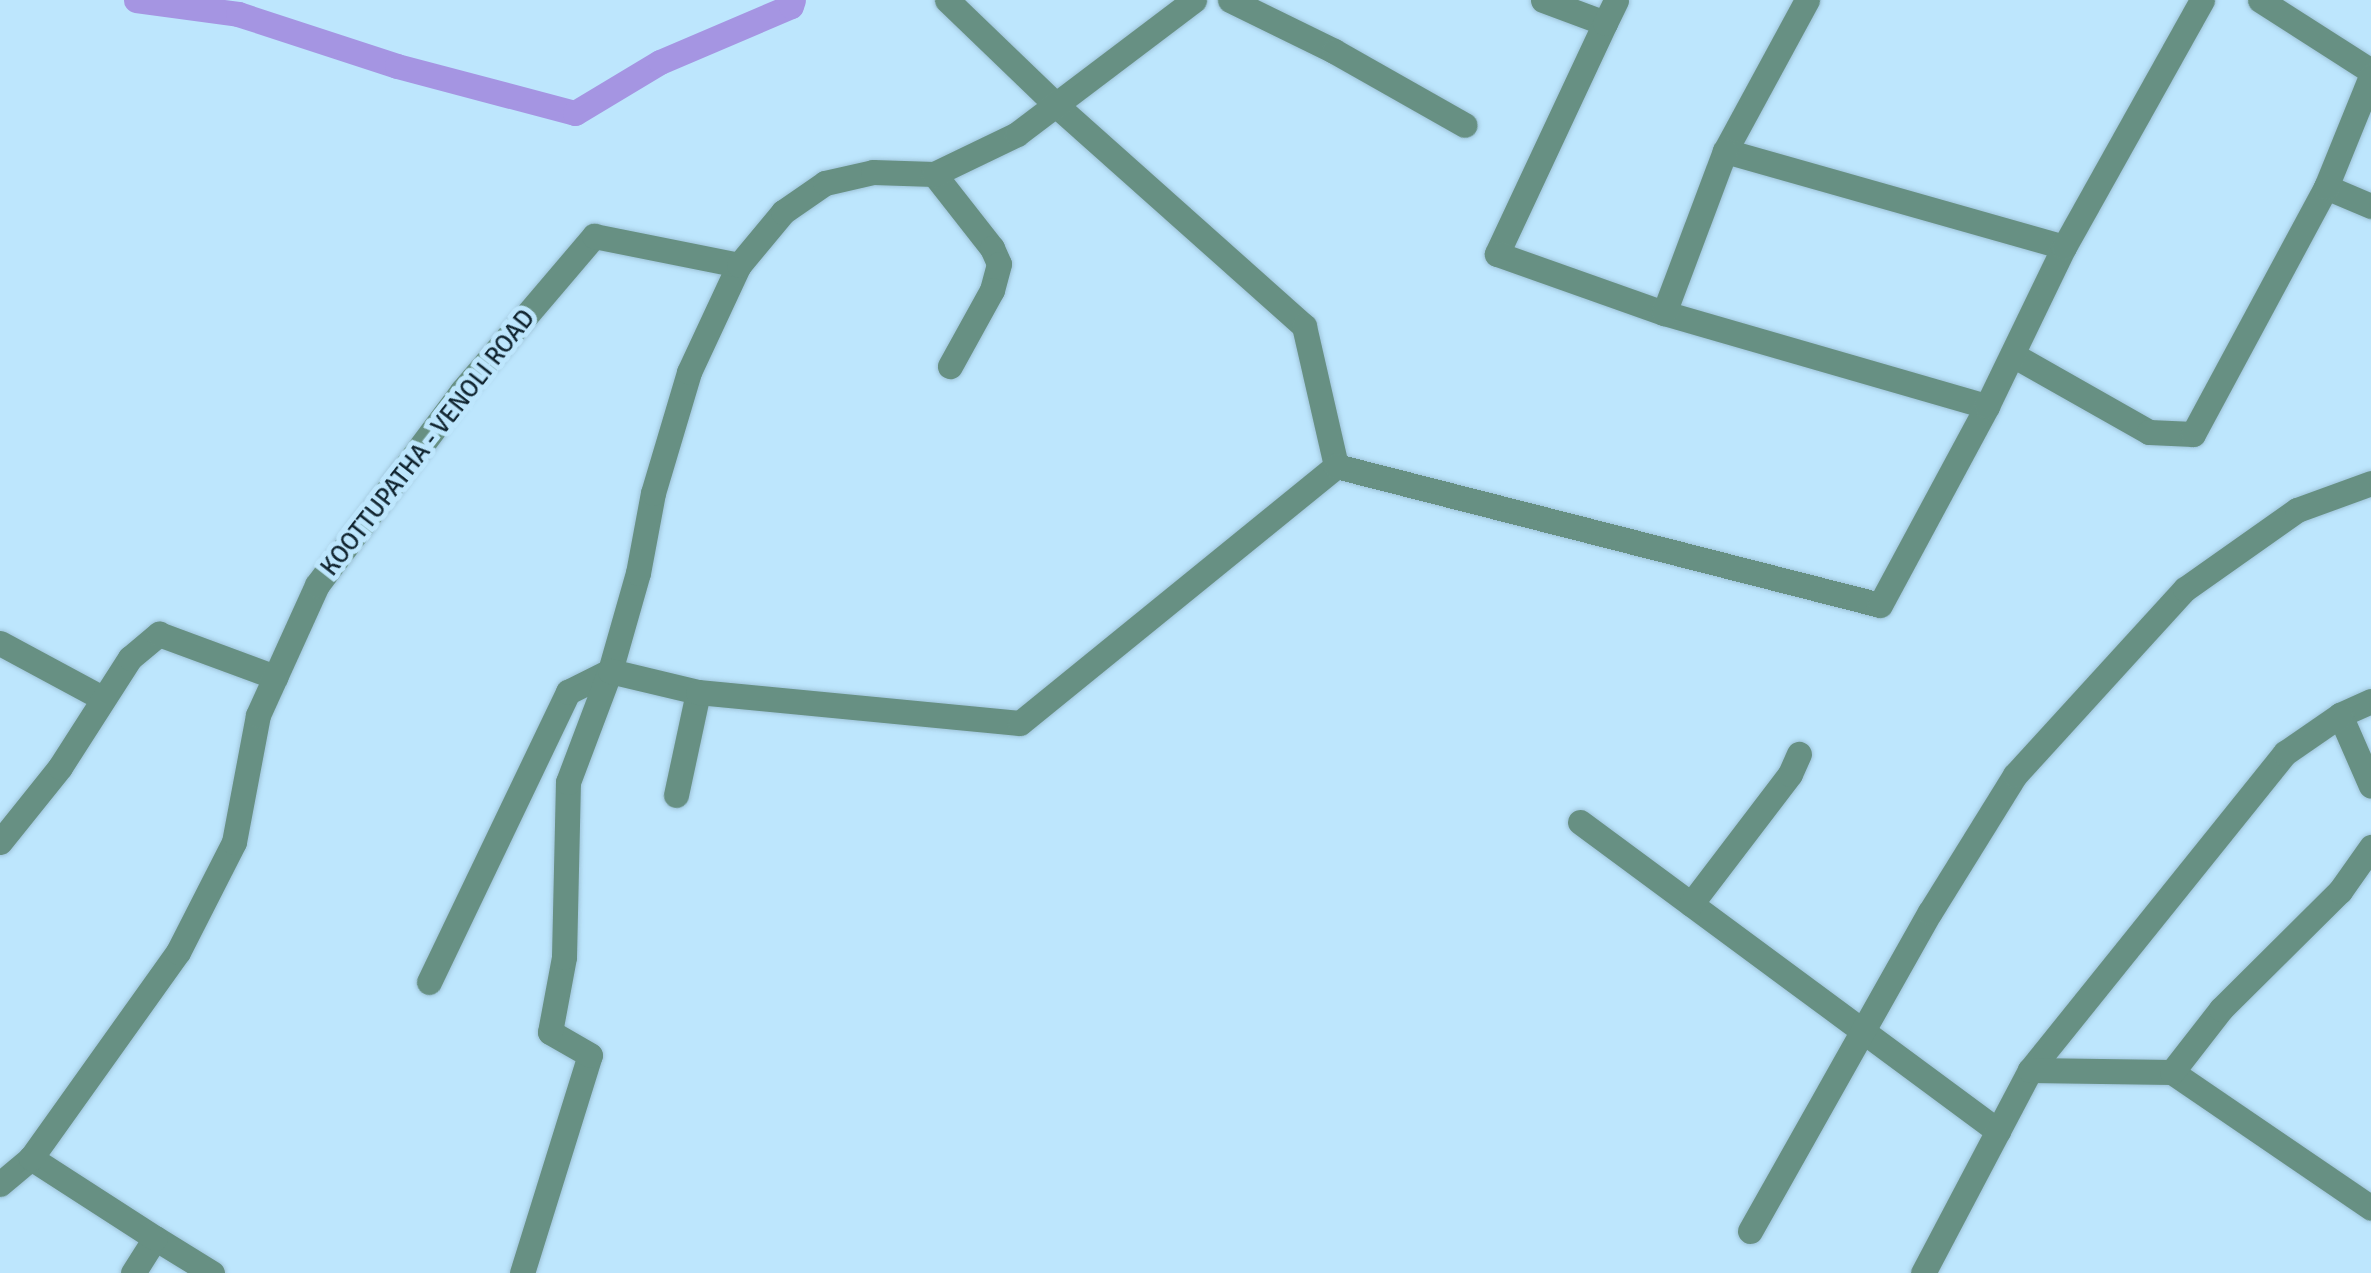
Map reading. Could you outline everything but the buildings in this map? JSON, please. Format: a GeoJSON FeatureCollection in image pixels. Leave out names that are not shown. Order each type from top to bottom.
{"type":"FeatureCollection","features":[{"type":"Feature","properties":{"kind":"street"},"geometry":{"type":"LineString","coordinates":[[946,0],[1057,106],[1304,326],[1336,466]]}},
{"type":"Feature","properties":{"kind":"street"},"geometry":{"type":"LineString","coordinates":[[522,1273],[590,1055],[550,1032],[564,956],[568,782],[610,671],[638,573],[653,493],[689,372],[738,265],[783,212],[825,182],[873,172],[934,174],[1017,134],[1194,0]]}},
{"type":"Feature","properties":{"kind":"street"},"geometry":{"type":"LineString","coordinates":[[1230,0],[1334,51],[1466,126]]}},
{"type":"Feature","properties":{"kind":"street"},"geometry":{"type":"LineString","coordinates":[[1543,0],[1610,12],[1497,254],[1664,313],[1987,406]]}},
{"type":"Feature","properties":{"kind":"street"},"geometry":{"type":"LineString","coordinates":[[1664,313],[1726,151],[1807,0]]}},
{"type":"Feature","properties":{"kind":"street"},"geometry":{"type":"LineString","coordinates":[[1336,466],[1880,605],[1987,406],[2064,247],[2202,0]]}},
{"type":"Feature","properties":{"kind":"street"},"geometry":{"type":"LineString","coordinates":[[2013,355],[2149,432],[2193,434],[2326,188],[2371,74],[2260,0]]}},
{"type":"Feature","properties":{"kind":"street"},"geometry":{"type":"LineString","coordinates":[[1726,151],[2064,247]]}},
{"type":"Feature","properties":{"kind":"street"},"geometry":{"type":"LineString","coordinates":[[934,174],[992,248],[998,264],[992,290],[950,366]]}},
{"type":"Feature","properties":{"kind":"street"},"geometry":{"type":"LineString","coordinates":[[2326,188],[2371,206]]}},
{"type":"Feature","properties":{"kind":"street","name":"KOOTTUPATHA - VENOLI ROAD"},"geometry":{"type":"LineString","coordinates":[[0,1184],[31,1158],[178,952],[234,842],[258,716],[317,585],[462,391],[594,236],[738,265]]}},
{"type":"Feature","properties":{"kind":"street"},"geometry":{"type":"LineString","coordinates":[[429,982],[568,692],[610,671],[698,692],[1020,723],[1336,466]]}},
{"type":"Feature","properties":{"kind":"street"},"geometry":{"type":"LineString","coordinates":[[1750,1231],[1930,912],[2015,775],[2186,589],[2297,510],[2371,482]]}},
{"type":"Feature","properties":{"kind":"street"},"geometry":{"type":"LineString","coordinates":[[0,842],[60,767],[130,658],[159,634],[275,678]]}},
{"type":"Feature","properties":{"kind":"street"},"geometry":{"type":"LineString","coordinates":[[0,643],[102,698]]}},
{"type":"Feature","properties":{"kind":"street"},"geometry":{"type":"LineString","coordinates":[[676,795],[698,692]]}},
{"type":"Feature","properties":{"kind":"street"},"geometry":{"type":"LineString","coordinates":[[1923,1273],[2030,1070],[2285,753],[2340,715],[2371,701]]}},
{"type":"Feature","properties":{"kind":"street"},"geometry":{"type":"LineString","coordinates":[[2340,715],[2371,786]]}},
{"type":"Feature","properties":{"kind":"street"},"geometry":{"type":"LineString","coordinates":[[1691,904],[1790,774],[1799,754]]}},
{"type":"Feature","properties":{"kind":"street"},"geometry":{"type":"LineString","coordinates":[[1580,822],[1998,1131]]}},
{"type":"Feature","properties":{"kind":"street"},"geometry":{"type":"LineString","coordinates":[[2172,1072],[2221,1008],[2340,891],[2371,847]]}},
{"type":"Feature","properties":{"kind":"street"},"geometry":{"type":"LineString","coordinates":[[2030,1070],[2172,1072],[2371,1208]]}},
{"type":"Feature","properties":{"kind":"street"},"geometry":{"type":"LineString","coordinates":[[31,1158],[212,1273]]}},
{"type":"Feature","properties":{"kind":"street"},"geometry":{"type":"LineString","coordinates":[[133,1273],[155,1238]]}},
{"type":"Feature","properties":{"kind":"waterway"},"geometry":{"type":"LineString","coordinates":[[136,0],[238,14],[397,66],[575,113],[660,62],[791,6],[793,0]]}}]}
